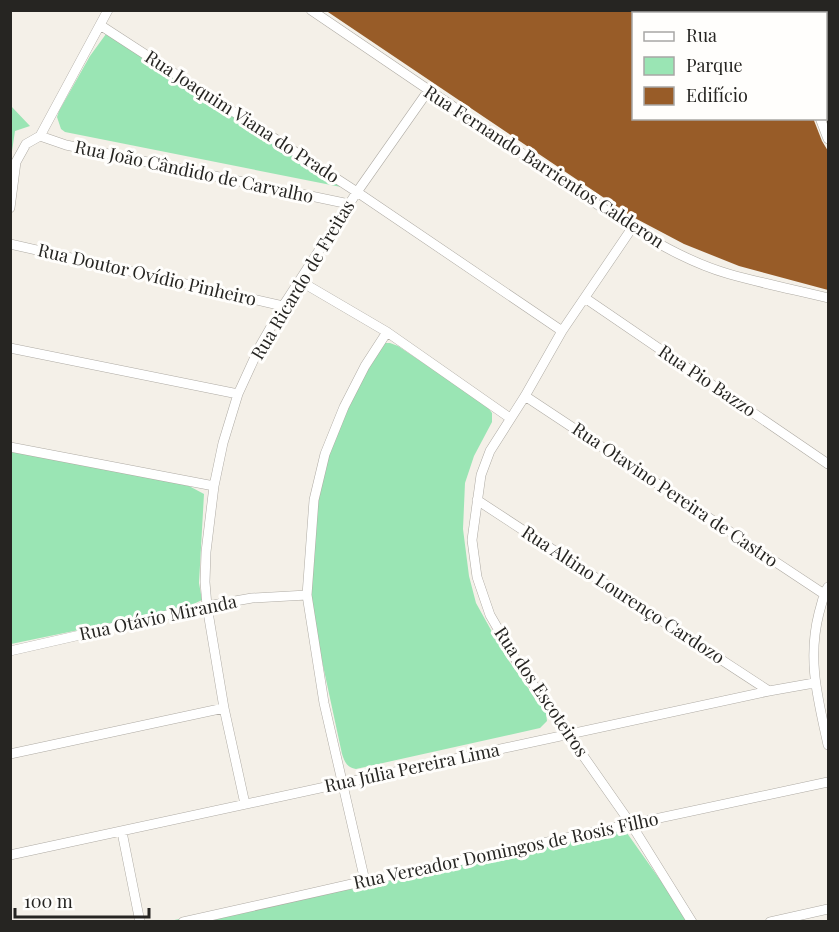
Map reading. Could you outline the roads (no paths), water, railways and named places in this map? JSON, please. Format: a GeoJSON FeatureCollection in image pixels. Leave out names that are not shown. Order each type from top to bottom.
{"type":"FeatureCollection","features":[{"type":"Feature","properties":{"kind":"street"},"geometry":{"type":"LineString","coordinates":[[10,208],[16,162],[26,144],[40,136],[108,10]]}},
{"type":"Feature","properties":{"kind":"street","name":"Rua Fernando Barrientos Calderon"},"geometry":{"type":"LineString","coordinates":[[311,10],[632,228],[690,259],[728,273],[828,298]]}},
{"type":"Feature","properties":{"kind":"street","name":"Rua Joaquim Viana do Prado"},"geometry":{"type":"LineString","coordinates":[[100,25],[357,192],[562,331]]}},
{"type":"Feature","properties":{"kind":"street","name":"Rua Ricardo de Freitas"},"geometry":{"type":"LineString","coordinates":[[245,804],[224,708],[205,582],[206,552],[214,486],[223,443],[238,394],[260,346],[283,306],[357,192],[428,91]]}},
{"type":"Feature","properties":{"kind":"street"},"geometry":{"type":"LineString","coordinates":[[821,120],[828,140]]}},
{"type":"Feature","properties":{"kind":"street","name":"Rua João Cândido de Carvalho"},"geometry":{"type":"LineString","coordinates":[[40,136],[66,145],[349,204]]}},
{"type":"Feature","properties":{"kind":"street","name":"Rua dos Escoteiros"},"geometry":{"type":"LineString","coordinates":[[632,228],[562,331],[490,451],[481,475],[472,540],[477,577],[490,615],[516,660],[631,825],[692,921]]}},
{"type":"Feature","properties":{"kind":"street","name":"Rua Doutor Ovídio Pinheiro"},"geometry":{"type":"LineString","coordinates":[[10,244],[283,306]]}},
{"type":"Feature","properties":{"kind":"street"},"geometry":{"type":"LineString","coordinates":[[300,281],[387,332],[510,418]]}},
{"type":"Feature","properties":{"kind":"street","name":"Rua Pio Bazzo"},"geometry":{"type":"LineString","coordinates":[[585,298],[828,464]]}},
{"type":"Feature","properties":{"kind":"street"},"geometry":{"type":"LineString","coordinates":[[365,880],[324,703],[307,595],[314,500],[326,454],[344,407],[365,366],[387,332]]}},
{"type":"Feature","properties":{"kind":"street"},"geometry":{"type":"LineString","coordinates":[[10,348],[238,394]]}},
{"type":"Feature","properties":{"kind":"street","name":"Rua Otavino Pereira de Castro"},"geometry":{"type":"LineString","coordinates":[[525,396],[826,590]]}},
{"type":"Feature","properties":{"kind":"street"},"geometry":{"type":"LineString","coordinates":[[10,447],[214,486]]}},
{"type":"Feature","properties":{"kind":"street","name":"Rua Altino Lourenço Cardozo"},"geometry":{"type":"LineString","coordinates":[[477,500],[769,691]]}},
{"type":"Feature","properties":{"kind":"street"},"geometry":{"type":"LineString","coordinates":[[826,590],[816,625],[813,653],[814,683],[828,745]]}},
{"type":"Feature","properties":{"kind":"street","name":"Rua Otávio Miranda"},"geometry":{"type":"LineString","coordinates":[[10,651],[207,606],[252,598],[307,595]]}},
{"type":"Feature","properties":{"kind":"street","name":"Rua Júlia Pereira Lima"},"geometry":{"type":"LineString","coordinates":[[10,855],[814,683]]}},
{"type":"Feature","properties":{"kind":"street"},"geometry":{"type":"LineString","coordinates":[[10,754],[224,708]]}},
{"type":"Feature","properties":{"kind":"street","name":"Rua Vereador Domingos de Rosis Filho"},"geometry":{"type":"LineString","coordinates":[[183,921],[828,782]]}},
{"type":"Feature","properties":{"kind":"street"},"geometry":{"type":"LineString","coordinates":[[122,832],[140,921]]}},
{"type":"Feature","properties":{"kind":"street"},"geometry":{"type":"LineString","coordinates":[[770,921],[828,909]]}}]}
